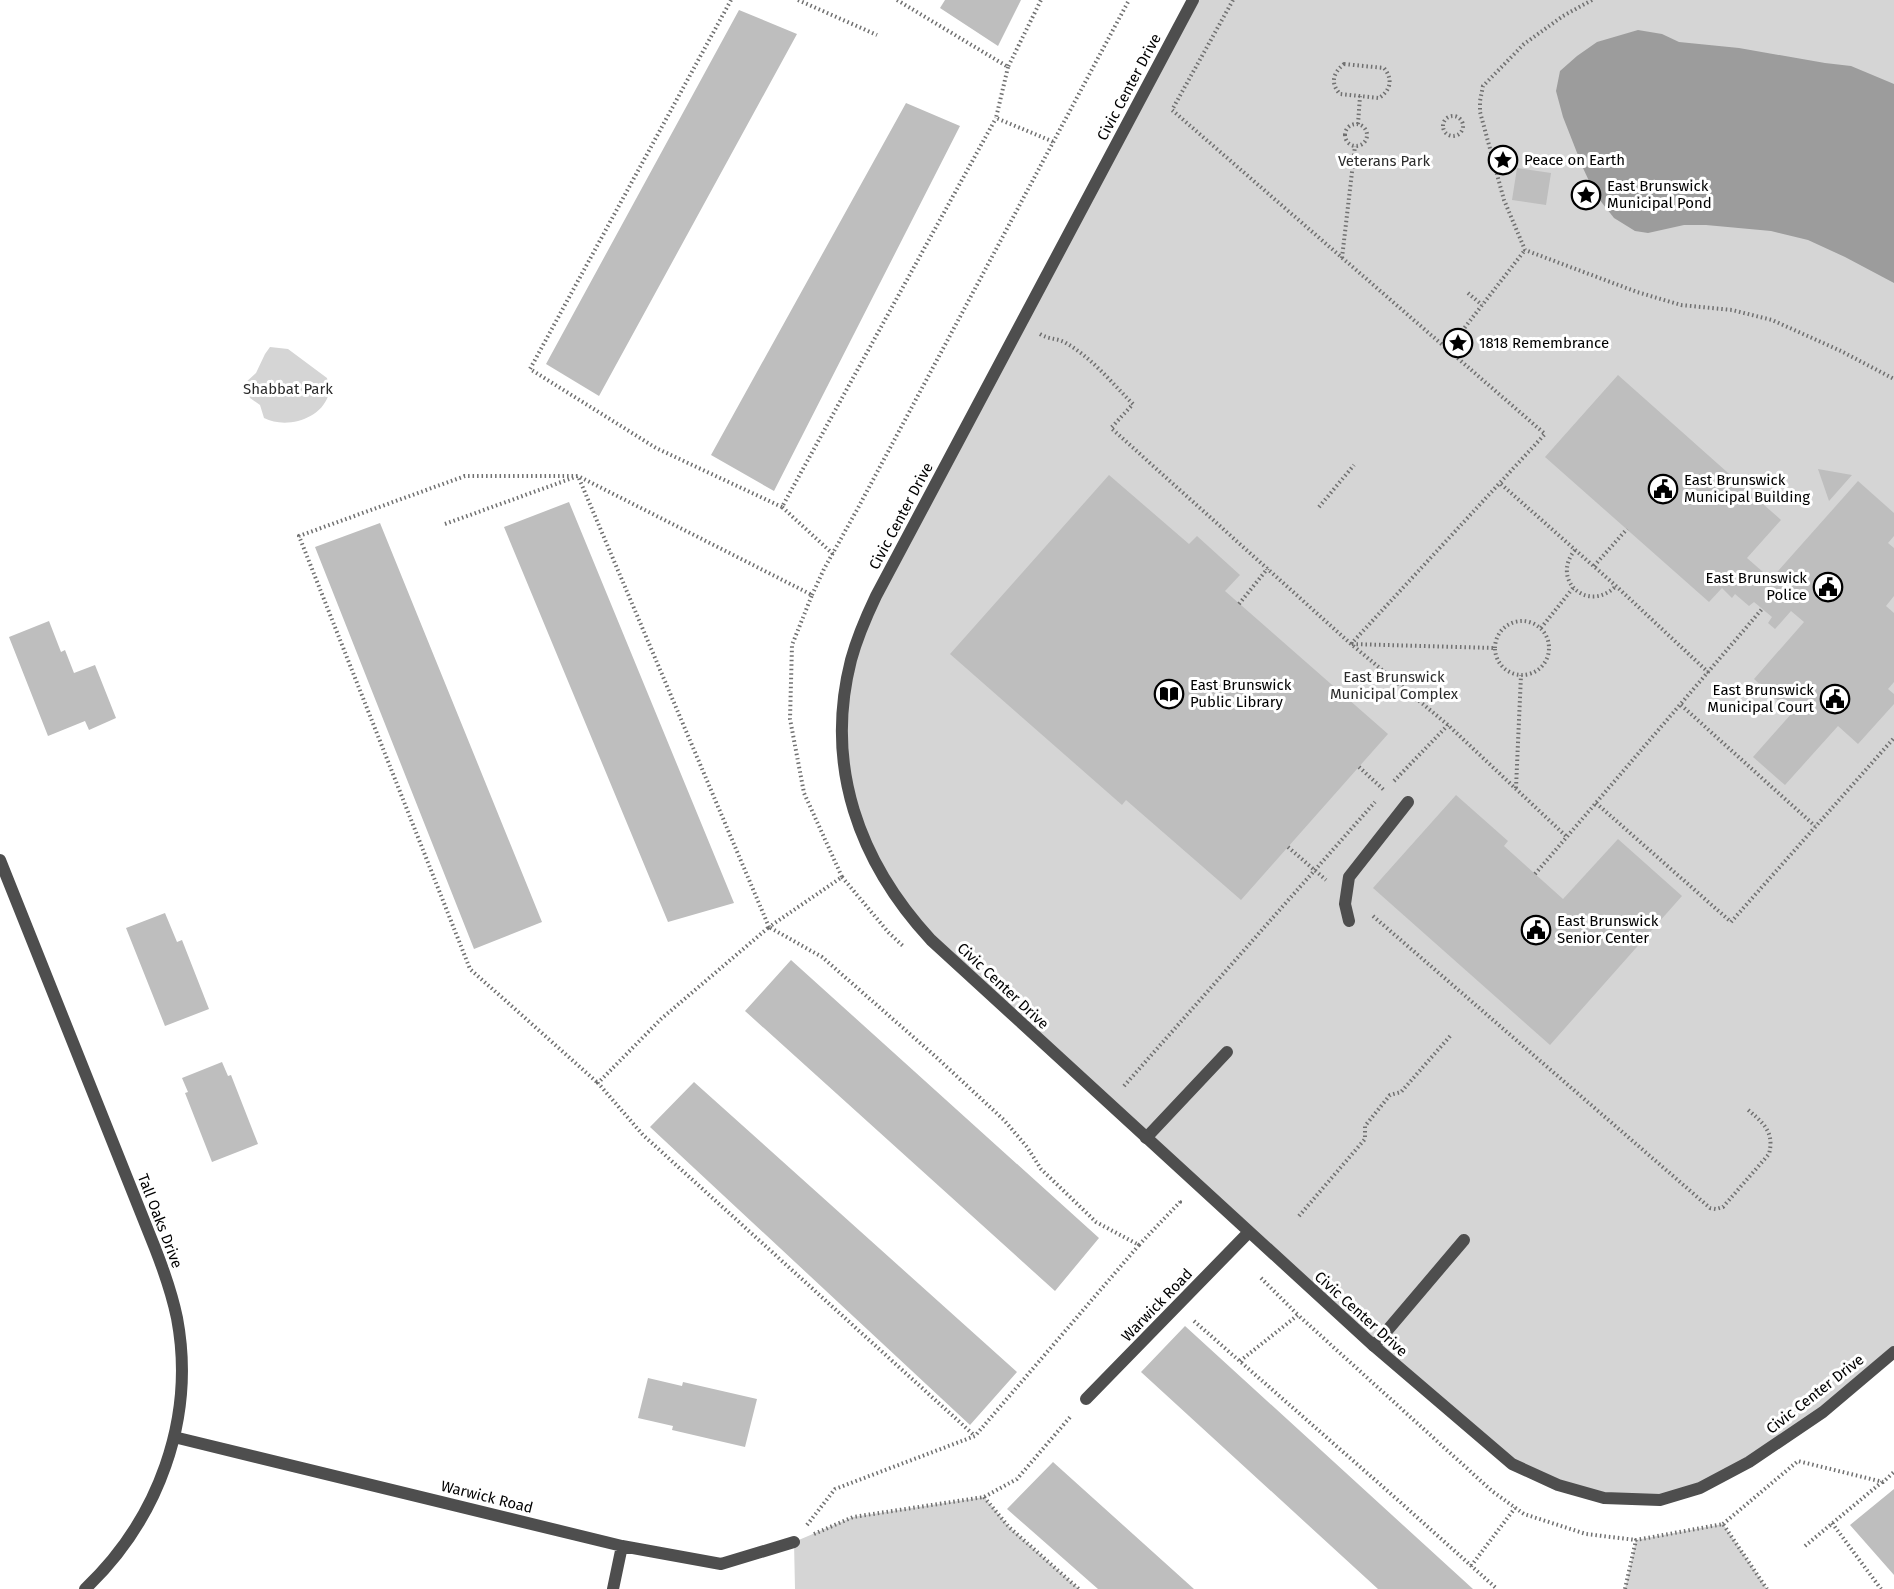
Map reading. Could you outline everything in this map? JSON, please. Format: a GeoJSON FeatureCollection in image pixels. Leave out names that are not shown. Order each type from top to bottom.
{"type":"FeatureCollection","features":[{"type":"Feature","properties":{"kind":"street","name":"Civic Center Drive"},"geometry":{"type":"LineString","coordinates":[[1192,0],[876,596],[860,632],[849,671],[842,721],[846,782],[853,811],[872,858],[892,893],[910,918],[931,940],[1374,1346],[1512,1464],[1558,1485],[1604,1498],[1660,1500],[1700,1488],[1749,1462],[1823,1412],[1894,1352]]}},
{"type":"Feature","properties":{"kind":"street"},"geometry":{"type":"LineString","coordinates":[[1349,921],[1345,904],[1349,877],[1408,802]]}},
{"type":"Feature","properties":{"kind":"street","name":"Tall Oaks Drive"},"geometry":{"type":"LineString","coordinates":[[0,860],[170,1289],[177,1319],[181,1360],[179,1412],[164,1472],[137,1528],[119,1553],[85,1589]]}},
{"type":"Feature","properties":{"kind":"street"},"geometry":{"type":"LineString","coordinates":[[1146,1138],[1227,1052]]}},
{"type":"Feature","properties":{"kind":"street","name":"Warwick Road"},"geometry":{"type":"LineString","coordinates":[[1086,1399],[1249,1232]]}},
{"type":"Feature","properties":{"kind":"street"},"geometry":{"type":"LineString","coordinates":[[1374,1346],[1464,1240]]}},
{"type":"Feature","properties":{"kind":"street","name":"Warwick Road"},"geometry":{"type":"LineString","coordinates":[[174,1437],[622,1546],[722,1564],[794,1542]]}},
{"type":"Feature","properties":{"kind":"street"},"geometry":{"type":"LineString","coordinates":[[613,1589],[622,1546]]}},
{"type":"Feature","properties":{"kind":"path"},"geometry":{"type":"LineString","coordinates":[[731,0],[530,369],[656,448],[782,507],[833,554]]}},
{"type":"Feature","properties":{"kind":"path"},"geometry":{"type":"LineString","coordinates":[[798,0],[877,35]]}},
{"type":"Feature","properties":{"kind":"path"},"geometry":{"type":"LineString","coordinates":[[897,0],[1008,67]]}},
{"type":"Feature","properties":{"kind":"path"},"geometry":{"type":"LineString","coordinates":[[782,507],[996,118],[1008,67],[1041,0]]}},
{"type":"Feature","properties":{"kind":"path"},"geometry":{"type":"LineString","coordinates":[[906,949],[889,933],[842,877],[804,793],[790,719],[792,645],[812,595],[833,554],[1129,0]]}},
{"type":"Feature","properties":{"kind":"path"},"geometry":{"type":"LineString","coordinates":[[1233,0],[1172,110],[1545,434],[1351,644]]}},
{"type":"Feature","properties":{"kind":"path"},"geometry":{"type":"LineString","coordinates":[[1592,0],[1563,16],[1524,44],[1483,86],[1480,112],[1504,200],[1525,250],[1637,292],[1681,305],[1732,310],[1772,320],[1841,351],[1894,379]]}},
{"type":"Feature","properties":{"kind":"path"},"geometry":{"type":"LineString","coordinates":[[1344,63],[1384,68],[1389,74],[1391,84],[1387,93],[1379,98],[1360,96],[1340,94],[1334,87],[1333,78],[1337,69],[1344,63]]}},
{"type":"Feature","properties":{"kind":"path"},"geometry":{"type":"LineString","coordinates":[[1358,124],[1360,96]]}},
{"type":"Feature","properties":{"kind":"path"},"geometry":{"type":"LineString","coordinates":[[1454,117],[1462,121],[1462,130],[1458,135],[1451,136],[1444,130],[1443,123],[1448,118],[1454,117]]}},
{"type":"Feature","properties":{"kind":"path"},"geometry":{"type":"LineString","coordinates":[[996,118],[1054,142]]}},
{"type":"Feature","properties":{"kind":"path"},"geometry":{"type":"LineString","coordinates":[[1358,124],[1365,128],[1367,135],[1362,145],[1354,146],[1346,140],[1345,132],[1348,126],[1358,124]]}},
{"type":"Feature","properties":{"kind":"path"},"geometry":{"type":"LineString","coordinates":[[1342,259],[1354,146]]}},
{"type":"Feature","properties":{"kind":"path"},"geometry":{"type":"LineString","coordinates":[[1448,349],[1525,250]]}},
{"type":"Feature","properties":{"kind":"path"},"geometry":{"type":"LineString","coordinates":[[1468,293],[1482,305]]}},
{"type":"Feature","properties":{"kind":"path"},"geometry":{"type":"LineString","coordinates":[[1020,324],[1049,340],[1065,341],[1091,362],[1133,404],[1111,428],[1351,644],[1448,725],[1567,837]]}},
{"type":"Feature","properties":{"kind":"path"},"geometry":{"type":"LineString","coordinates":[[1319,507],[1354,465]]}},
{"type":"Feature","properties":{"kind":"path"},"geometry":{"type":"LineString","coordinates":[[812,595],[578,476],[465,476],[299,536],[470,969],[598,1083],[643,1135],[975,1436]]}},
{"type":"Feature","properties":{"kind":"path"},"geometry":{"type":"LineString","coordinates":[[445,524],[578,476]]}},
{"type":"Feature","properties":{"kind":"path"},"geometry":{"type":"LineString","coordinates":[[578,476],[769,927],[822,957],[1004,1120],[1027,1147],[1041,1169],[1096,1222],[1139,1245]]}},
{"type":"Feature","properties":{"kind":"path"},"geometry":{"type":"LineString","coordinates":[[1501,484],[1594,566],[1709,673]]}},
{"type":"Feature","properties":{"kind":"path"},"geometry":{"type":"LineString","coordinates":[[1594,566],[1627,529]]}},
{"type":"Feature","properties":{"kind":"path"},"geometry":{"type":"LineString","coordinates":[[1575,550],[1569,557],[1567,566],[1567,575],[1573,588],[1584,595],[1593,597],[1602,596],[1616,586]]}},
{"type":"Feature","properties":{"kind":"path"},"geometry":{"type":"LineString","coordinates":[[1239,604],[1268,568]]}},
{"type":"Feature","properties":{"kind":"path"},"geometry":{"type":"LineString","coordinates":[[1541,628],[1573,588]]}},
{"type":"Feature","properties":{"kind":"path"},"geometry":{"type":"LineString","coordinates":[[1535,874],[1762,609]]}},
{"type":"Feature","properties":{"kind":"path"},"geometry":{"type":"LineString","coordinates":[[1528,621],[1541,628],[1548,638],[1550,647],[1549,656],[1538,670],[1521,675],[1504,668],[1498,661],[1495,648],[1497,635],[1510,622],[1528,621]]}},
{"type":"Feature","properties":{"kind":"path"},"geometry":{"type":"LineString","coordinates":[[1351,644],[1495,648]]}},
{"type":"Feature","properties":{"kind":"path"},"geometry":{"type":"LineString","coordinates":[[1516,788],[1521,675]]}},
{"type":"Feature","properties":{"kind":"path"},"geometry":{"type":"LineString","coordinates":[[1681,705],[1815,826]]}},
{"type":"Feature","properties":{"kind":"path"},"geometry":{"type":"LineString","coordinates":[[1359,767],[1385,791],[1448,725]]}},
{"type":"Feature","properties":{"kind":"path"},"geometry":{"type":"LineString","coordinates":[[1596,803],[1731,922],[1894,738]]}},
{"type":"Feature","properties":{"kind":"path"},"geometry":{"type":"LineString","coordinates":[[1108,1104],[1377,800]]}},
{"type":"Feature","properties":{"kind":"path"},"geometry":{"type":"LineString","coordinates":[[1288,847],[1329,882]]}},
{"type":"Feature","properties":{"kind":"path"},"geometry":{"type":"LineString","coordinates":[[598,1083],[661,1019],[769,927],[842,877]]}},
{"type":"Feature","properties":{"kind":"path"},"geometry":{"type":"LineString","coordinates":[[1371,914],[1710,1208],[1723,1208],[1769,1154],[1772,1144],[1766,1128],[1746,1108]]}},
{"type":"Feature","properties":{"kind":"path"},"geometry":{"type":"LineString","coordinates":[[1299,1216],[1365,1139],[1365,1126],[1390,1095],[1401,1092],[1452,1034]]}},
{"type":"Feature","properties":{"kind":"path"},"geometry":{"type":"LineString","coordinates":[[794,1542],[835,1489],[975,1436],[1139,1245],[1180,1202],[1171,1194]]}},
{"type":"Feature","properties":{"kind":"path"},"geometry":{"type":"LineString","coordinates":[[1176,1306],[1497,1589]]}},
{"type":"Feature","properties":{"kind":"path"},"geometry":{"type":"LineString","coordinates":[[1240,1361],[1298,1316],[1492,1491],[1524,1514],[1586,1534],[1636,1540],[1723,1524],[1798,1461],[1882,1482]]}},
{"type":"Feature","properties":{"kind":"path"},"geometry":{"type":"LineString","coordinates":[[794,1542],[853,1517],[984,1497],[1017,1479],[1086,1399]]}},
{"type":"Feature","properties":{"kind":"path"},"geometry":{"type":"LineString","coordinates":[[1805,1546],[1894,1472]]}},
{"type":"Feature","properties":{"kind":"path"},"geometry":{"type":"LineString","coordinates":[[984,1497],[1009,1527],[1079,1589]]}},
{"type":"Feature","properties":{"kind":"path"},"geometry":{"type":"LineString","coordinates":[[1471,1566],[1515,1508]]}},
{"type":"Feature","properties":{"kind":"path"},"geometry":{"type":"LineString","coordinates":[[1832,1523],[1881,1589]]}},
{"type":"Feature","properties":{"kind":"path"},"geometry":{"type":"LineString","coordinates":[[1723,1524],[1767,1589]]}},
{"type":"Feature","properties":{"kind":"path"},"geometry":{"type":"LineString","coordinates":[[1625,1589],[1636,1540]]}},
{"type":"Feature","properties":{"kind":"green space","name":"East Brunswick Municipal Complex"},"geometry":{"type":"Polygon","coordinates":[[[1193,0],[1894,0],[1894,1352],[1749,1462],[1660,1500],[1604,1498],[1512,1464],[910,918],[853,811],[842,721],[860,632],[1193,0]]]}},
{"type":"Feature","properties":{"kind":"green space","name":"Shabbat Park"},"geometry":{"type":"Polygon","coordinates":[[[270,347],[288,349],[327,378],[328,396],[318,411],[301,420],[291,422],[282,423],[264,418],[260,405],[250,398],[244,384],[256,373],[270,347]]]}},
{"type":"Feature","properties":{"kind":"green space"},"geometry":{"type":"Polygon","coordinates":[[[984,1497],[1009,1527],[1079,1589],[795,1589],[794,1542],[853,1517],[984,1497]]]}},
{"type":"Feature","properties":{"kind":"green space"},"geometry":{"type":"Polygon","coordinates":[[[1723,1524],[1767,1589],[1625,1589],[1636,1540],[1723,1524]]]}},
{"type":"Feature","properties":{"kind":"shaded area","name":"East Brunswick Municipal Pond"},"geometry":{"type":"Polygon","coordinates":[[[1638,30],[1662,34],[1679,42],[1739,48],[1851,66],[1894,84],[1894,283],[1808,240],[1771,231],[1684,225],[1648,233],[1635,231],[1614,218],[1595,194],[1583,168],[1563,117],[1556,91],[1560,71],[1577,56],[1597,42],[1638,30]]]}},
{"type":"Feature","properties":{"kind":"building"},"geometry":{"type":"Polygon","coordinates":[[[945,0],[1021,0],[998,46],[940,8],[945,0]]]}},
{"type":"Feature","properties":{"kind":"building"},"geometry":{"type":"Polygon","coordinates":[[[739,10],[797,34],[599,396],[546,364],[739,10]]]}},
{"type":"Feature","properties":{"kind":"building"},"geometry":{"type":"Polygon","coordinates":[[[906,103],[960,126],[774,491],[711,455],[906,103]]]}},
{"type":"Feature","properties":{"kind":"building"},"geometry":{"type":"Polygon","coordinates":[[[1517,168],[1551,173],[1546,205],[1512,200],[1517,168]]]}},
{"type":"Feature","properties":{"kind":"building"},"geometry":{"type":"Polygon","coordinates":[[[1618,375],[1781,520],[1747,558],[1771,579],[1858,481],[1894,513],[1894,536],[1888,543],[1894,548],[1894,596],[1886,606],[1894,613],[1894,682],[1888,689],[1894,694],[1894,704],[1858,744],[1838,726],[1785,785],[1753,757],[1792,713],[1754,679],[1804,622],[1791,611],[1775,629],[1768,623],[1772,617],[1754,602],[1749,606],[1735,594],[1732,598],[1722,588],[1709,602],[1545,457],[1618,375]]]}},
{"type":"Feature","properties":{"kind":"building"},"geometry":{"type":"Polygon","coordinates":[[[1818,469],[1852,475],[1829,501],[1818,469]]]}},
{"type":"Feature","properties":{"kind":"building","name":"East Brunswick Public Library"},"geometry":{"type":"Polygon","coordinates":[[[1109,475],[1189,544],[1197,536],[1240,575],[1225,591],[1388,734],[1241,900],[1126,800],[1122,805],[950,654],[1109,475]]]}},
{"type":"Feature","properties":{"kind":"building"},"geometry":{"type":"Polygon","coordinates":[[[569,502],[734,903],[668,922],[504,527],[569,502]]]}},
{"type":"Feature","properties":{"kind":"building"},"geometry":{"type":"Polygon","coordinates":[[[380,523],[542,922],[474,949],[315,547],[380,523]]]}},
{"type":"Feature","properties":{"kind":"building"},"geometry":{"type":"Polygon","coordinates":[[[49,621],[61,652],[65,650],[74,673],[95,665],[116,718],[89,730],[85,721],[48,736],[9,637],[49,621]]]}},
{"type":"Feature","properties":{"kind":"building","name":"East Brunswick Senior Center"},"geometry":{"type":"Polygon","coordinates":[[[1456,795],[1508,841],[1504,846],[1563,899],[1618,839],[1682,896],[1550,1045],[1373,888],[1456,795]]]}},
{"type":"Feature","properties":{"kind":"building"},"geometry":{"type":"Polygon","coordinates":[[[165,913],[177,942],[182,940],[209,1009],[165,1026],[126,928],[165,913]]]}},
{"type":"Feature","properties":{"kind":"building"},"geometry":{"type":"Polygon","coordinates":[[[791,960],[1099,1238],[1055,1291],[745,1011],[791,960]]]}},
{"type":"Feature","properties":{"kind":"building"},"geometry":{"type":"Polygon","coordinates":[[[222,1062],[228,1076],[231,1075],[258,1144],[212,1162],[185,1093],[188,1092],[182,1078],[222,1062]]]}},
{"type":"Feature","properties":{"kind":"building"},"geometry":{"type":"Polygon","coordinates":[[[694,1082],[1017,1372],[970,1425],[650,1127],[694,1082]]]}},
{"type":"Feature","properties":{"kind":"building"},"geometry":{"type":"Polygon","coordinates":[[[1185,1326],[1473,1589],[1378,1589],[1141,1372],[1185,1326]]]}},
{"type":"Feature","properties":{"kind":"building"},"geometry":{"type":"Polygon","coordinates":[[[648,1378],[682,1386],[683,1382],[757,1399],[745,1447],[672,1430],[673,1426],[638,1418],[648,1378]]]}},
{"type":"Feature","properties":{"kind":"building"},"geometry":{"type":"Polygon","coordinates":[[[1053,1462],[1194,1589],[1098,1589],[1007,1509],[1053,1462]]]}},
{"type":"Feature","properties":{"kind":"building"},"geometry":{"type":"Polygon","coordinates":[[[1894,1489],[1894,1575],[1850,1525],[1894,1489]]]}},
{"type":"Feature","properties":{"kind":"place","name":"Peace on Earth"},"geometry":{"type":"Point","coordinates":[1503,160]}},
{"type":"Feature","properties":{"kind":"place","name":"East Brunswick Municipal Pond"},"geometry":{"type":"Point","coordinates":[1586,195]}},
{"type":"Feature","properties":{"kind":"place","name":"1818 Remembrance"},"geometry":{"type":"Point","coordinates":[1458,343]}},
{"type":"Feature","properties":{"kind":"place","name":"East Brunswick Municipal Building"},"geometry":{"type":"Point","coordinates":[1663,489]}},
{"type":"Feature","properties":{"kind":"place","name":"East Brunswick Police"},"geometry":{"type":"Point","coordinates":[1828,587]}},
{"type":"Feature","properties":{"kind":"place","name":"East Brunswick Public Library"},"geometry":{"type":"Point","coordinates":[1169,694]}},
{"type":"Feature","properties":{"kind":"place","name":"East Brunswick Municipal Court"},"geometry":{"type":"Point","coordinates":[1835,699]}},
{"type":"Feature","properties":{"kind":"place","name":"East Brunswick Senior Center"},"geometry":{"type":"Point","coordinates":[1536,930]}},
{"type":"Feature","properties":{"kind":"park label","name":"Veterans Park"},"geometry":{"type":"Point","coordinates":[1384,161]}}]}
